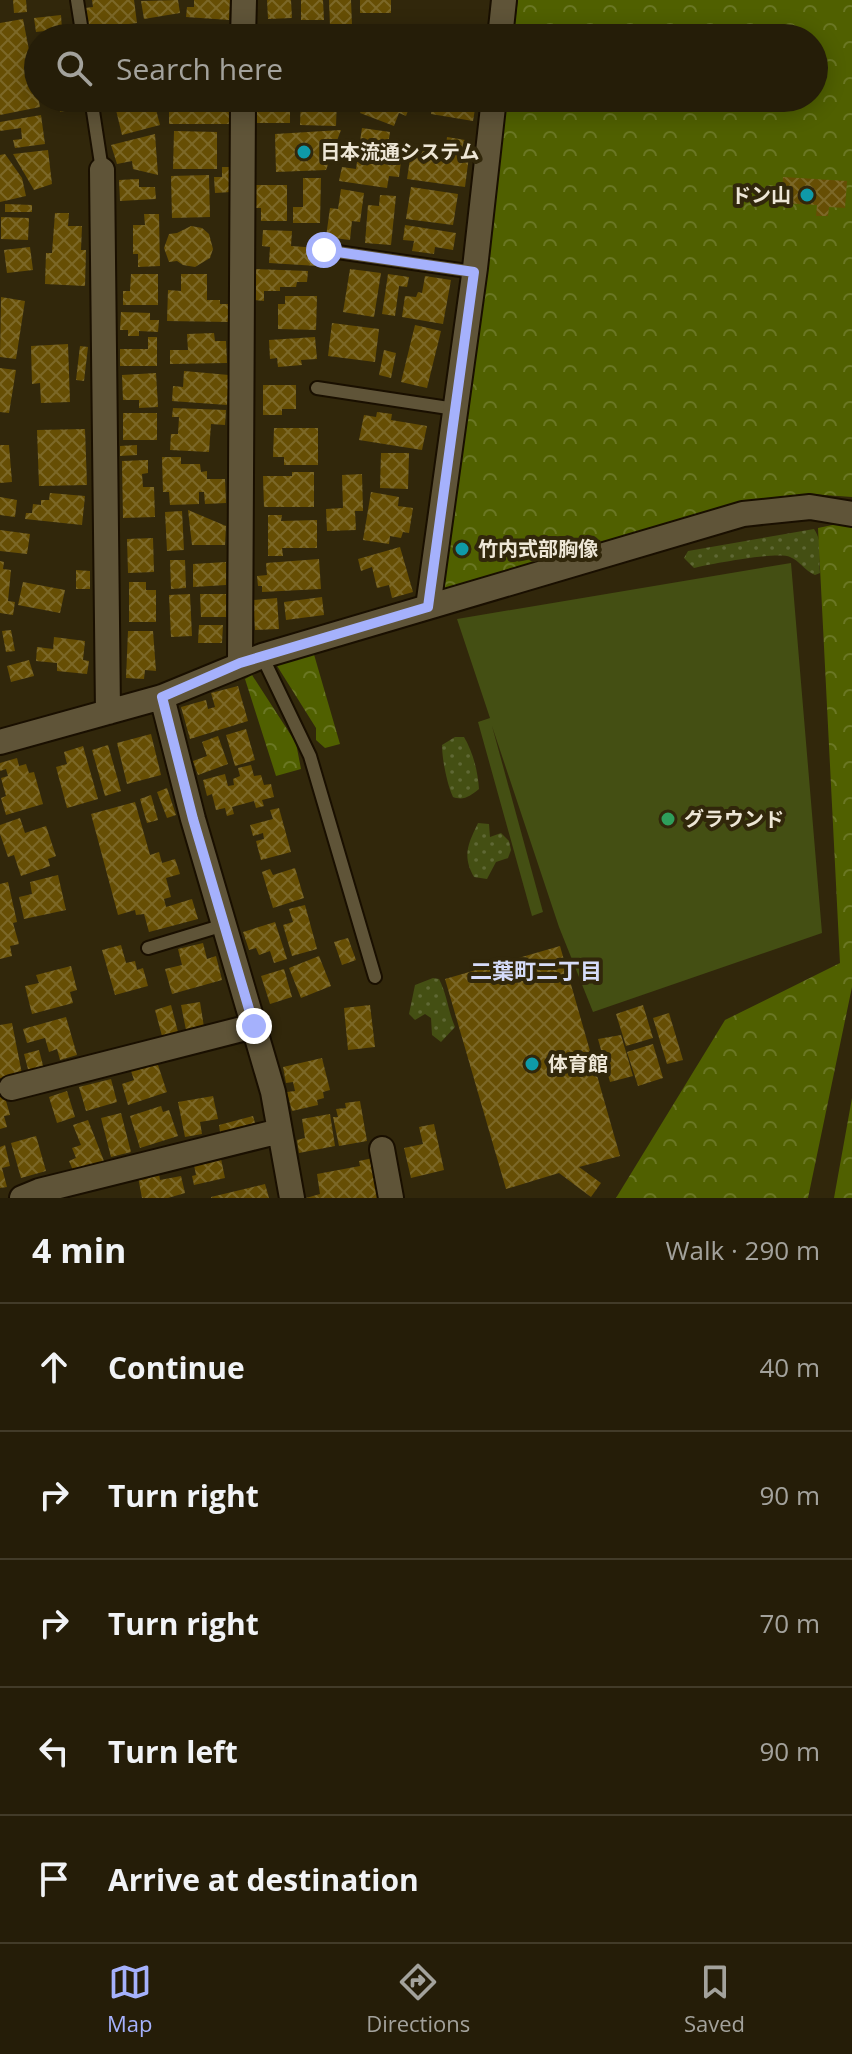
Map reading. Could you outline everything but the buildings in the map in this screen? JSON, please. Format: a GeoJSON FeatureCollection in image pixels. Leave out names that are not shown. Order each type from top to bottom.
{"type":"FeatureCollection","features":[{"type":"Feature","properties":{"kind":"street"},"geometry":{"type":"LineString","coordinates":[[243,24],[244,0]]}},
{"type":"Feature","properties":{"kind":"street"},"geometry":{"type":"LineString","coordinates":[[501,24],[504,0]]}},
{"type":"Feature","properties":{"kind":"street"},"geometry":{"type":"LineString","coordinates":[[243,112],[251,659]]}},
{"type":"Feature","properties":{"kind":"street"},"geometry":{"type":"LineString","coordinates":[[428,607],[474,272],[492,112]]}},
{"type":"Feature","properties":{"kind":"street"},"geometry":{"type":"LineString","coordinates":[[102,170],[108,712]]}},
{"type":"Feature","properties":{"kind":"street"},"geometry":{"type":"LineString","coordinates":[[0,742],[162,697],[251,659],[743,514],[810,507],[852,514]]}},
{"type":"Feature","properties":{"kind":"street"},"geometry":{"type":"LineString","coordinates":[[162,697],[273,1092],[292,1198]]}},
{"type":"Feature","properties":{"kind":"street"},"geometry":{"type":"LineString","coordinates":[[11,1088],[254,1026]]}},
{"type":"Feature","properties":{"kind":"street"},"geometry":{"type":"LineString","coordinates":[[22,1198],[39,1191],[280,1131]]}},
{"type":"Feature","properties":{"kind":"street"},"geometry":{"type":"LineString","coordinates":[[382,1149],[391,1198]]}},
{"type":"Feature","properties":{"kind":"lane"},"geometry":{"type":"LineString","coordinates":[[77,0],[81,24]]}},
{"type":"Feature","properties":{"kind":"lane"},"geometry":{"type":"LineString","coordinates":[[93,112],[102,170]]}},
{"type":"Feature","properties":{"kind":"lane"},"geometry":{"type":"LineString","coordinates":[[324,250],[474,272]]}},
{"type":"Feature","properties":{"kind":"lane"},"geometry":{"type":"LineString","coordinates":[[317,388],[455,409]]}},
{"type":"Feature","properties":{"kind":"lane"},"geometry":{"type":"LineString","coordinates":[[251,659],[310,756],[375,977]]}},
{"type":"Feature","properties":{"kind":"lane"},"geometry":{"type":"LineString","coordinates":[[148,948],[224,925]]}},
{"type":"Feature","properties":{"kind":"green space"},"geometry":{"type":"Polygon","coordinates":[[[518,0],[852,0],[852,497],[811,494],[738,502],[438,592],[502,112],[828,112],[828,24],[515,24],[518,0]]]}},
{"type":"Feature","properties":{"kind":"green space"},"geometry":{"type":"Polygon","coordinates":[[[842,523],[852,525],[852,987],[808,1198],[616,1198],[725,1020],[840,963],[818,528],[842,523]]]}},
{"type":"Feature","properties":{"kind":"green space"},"geometry":{"type":"Polygon","coordinates":[[[814,529],[820,550],[820,573],[815,575],[790,557],[783,556],[694,568],[684,558],[688,551],[814,529]]]}},
{"type":"Feature","properties":{"kind":"green space","name":"グラウンド"},"geometry":{"type":"Polygon","coordinates":[[[791,563],[822,933],[593,1012],[559,927],[492,726],[543,912],[532,916],[478,722],[490,718],[457,619],[791,563]]]}},
{"type":"Feature","properties":{"kind":"green space"},"geometry":{"type":"Polygon","coordinates":[[[313,651],[340,744],[325,748],[316,740],[316,728],[274,661],[313,651]]]}},
{"type":"Feature","properties":{"kind":"green space"},"geometry":{"type":"Polygon","coordinates":[[[252,675],[296,743],[301,769],[276,776],[245,679],[252,675]]]}},
{"type":"Feature","properties":{"kind":"green space"},"geometry":{"type":"Polygon","coordinates":[[[455,737],[464,737],[478,776],[479,789],[464,798],[453,797],[443,757],[442,745],[455,737]]]}},
{"type":"Feature","properties":{"kind":"green space"},"geometry":{"type":"Polygon","coordinates":[[[478,823],[489,824],[490,837],[501,833],[509,841],[511,850],[508,858],[496,862],[487,879],[474,877],[468,863],[469,844],[478,823]]]}},
{"type":"Feature","properties":{"kind":"green space"},"geometry":{"type":"Polygon","coordinates":[[[433,978],[439,979],[442,985],[455,1027],[441,1042],[432,1035],[431,1018],[425,1014],[415,1020],[409,1014],[415,985],[433,978]]]}},
{"type":"Feature","properties":{"kind":"green space"},"geometry":{"type":"Polygon","coordinates":[[[852,1098],[852,1198],[834,1198],[852,1098]]]}},
{"type":"Feature","properties":{"kind":"place","name":"日本流通システム"},"geometry":{"type":"Point","coordinates":[304,152]}},
{"type":"Feature","properties":{"kind":"place","name":"ドン山"},"geometry":{"type":"Point","coordinates":[807,195]}},
{"type":"Feature","properties":{"kind":"place","name":"竹内式部胸像"},"geometry":{"type":"Point","coordinates":[462,549]}},
{"type":"Feature","properties":{"kind":"place","name":"グラウンド"},"geometry":{"type":"Point","coordinates":[668,819]}},
{"type":"Feature","properties":{"kind":"place","name":"体育館"},"geometry":{"type":"Point","coordinates":[532,1064]}},
{"type":"Feature","properties":{"kind":"district","name":"二葉町二丁目"},"geometry":{"type":"Point","coordinates":[536,971]}},
{"type":"Feature","properties":{"kind":"route"},"geometry":{"type":"LineString","coordinates":[[254,1026],[193,819],[162,697],[240,663],[428,607],[474,272],[324,250]]}}]}
